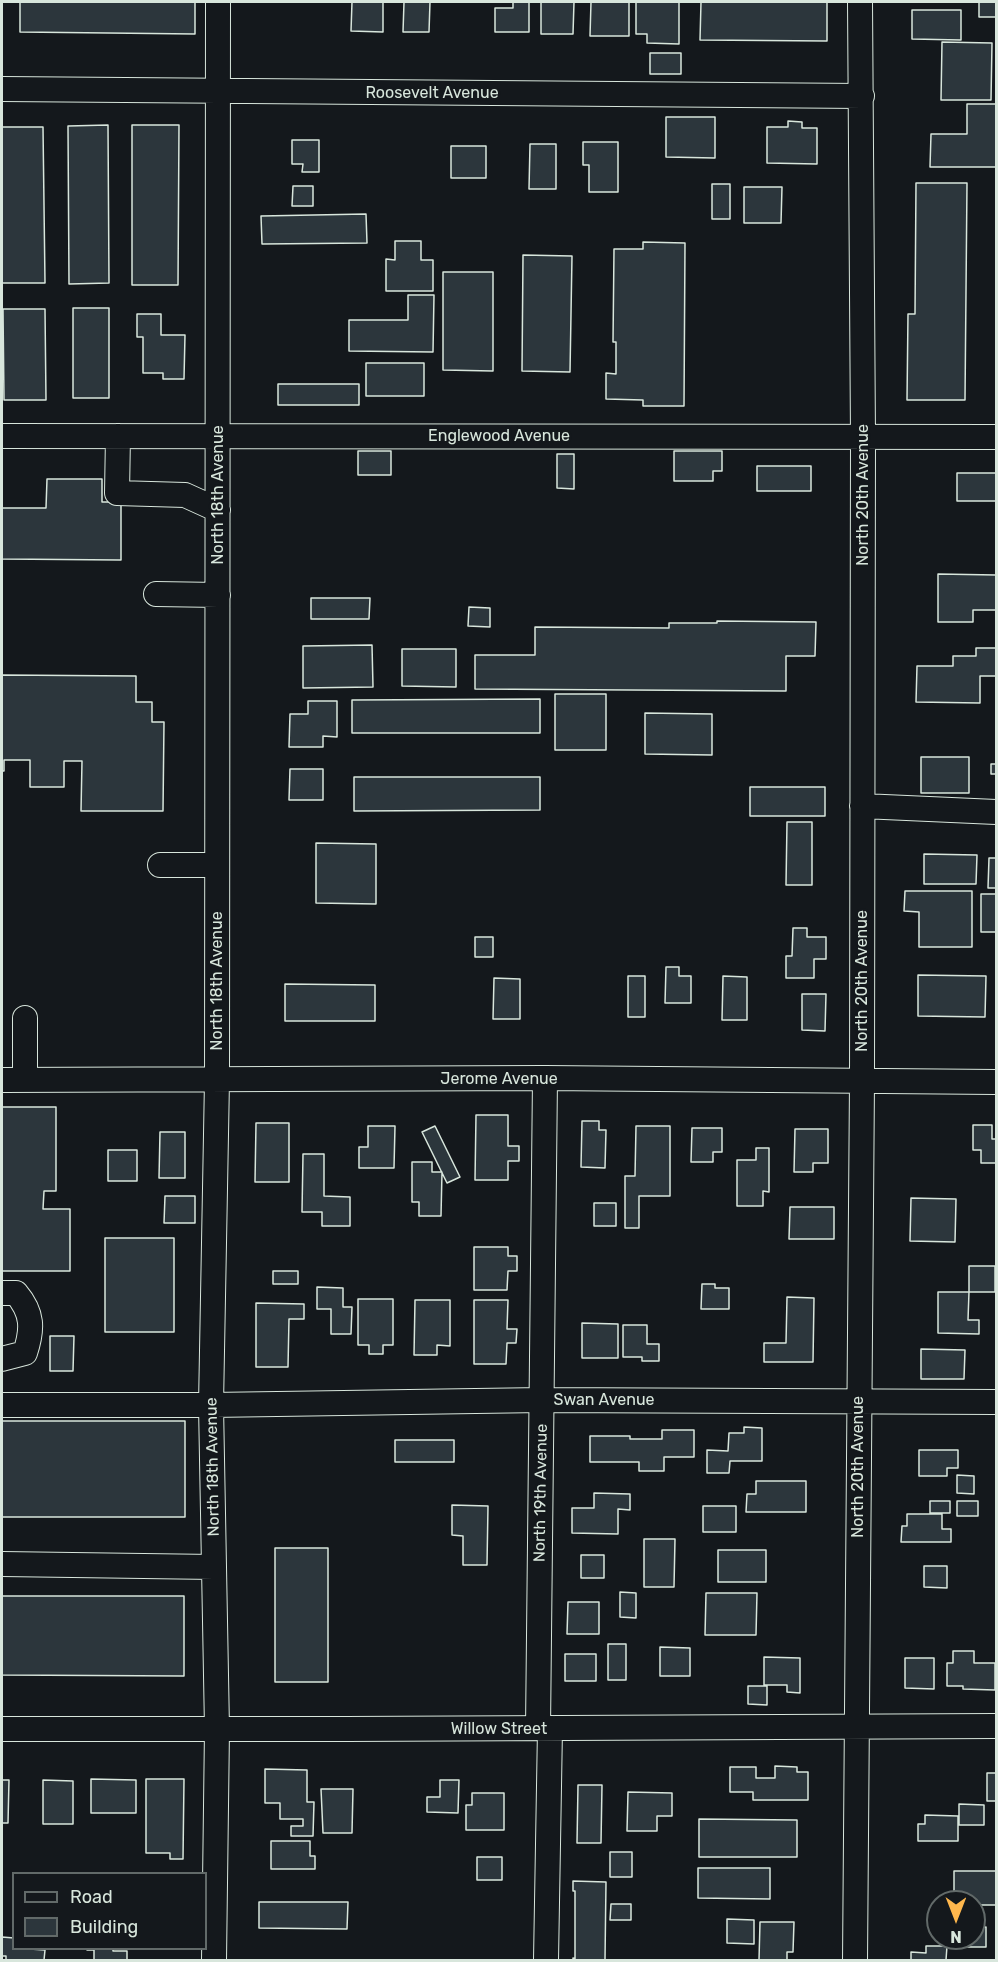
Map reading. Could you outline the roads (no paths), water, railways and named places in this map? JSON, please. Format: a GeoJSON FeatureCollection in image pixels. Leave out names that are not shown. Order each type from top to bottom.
{"type":"FeatureCollection","features":[{"type":"Feature","properties":{"kind":"street","name":"North 18th Avenue"},"geometry":{"type":"LineString","coordinates":[[213,1960],[217,1730],[211,1405],[217,1080],[218,2]]}},
{"type":"Feature","properties":{"kind":"street","name":"North 20th Avenue"},"geometry":{"type":"LineString","coordinates":[[855,1960],[862,1081],[861,2]]}},
{"type":"Feature","properties":{"kind":"street","name":"Roosevelt Avenue"},"geometry":{"type":"LineString","coordinates":[[2,89],[862,96]]}},
{"type":"Feature","properties":{"kind":"street","name":"Englewood Avenue"},"geometry":{"type":"LineString","coordinates":[[2,436],[996,437]]}},
{"type":"Feature","properties":{"kind":"street"},"geometry":{"type":"LineString","coordinates":[[118,436],[117,493],[185,495],[218,510]]}},
{"type":"Feature","properties":{"kind":"street"},"geometry":{"type":"LineString","coordinates":[[156,594],[218,595]]}},
{"type":"Feature","properties":{"kind":"street"},"geometry":{"type":"LineString","coordinates":[[862,806],[996,812]]}},
{"type":"Feature","properties":{"kind":"street"},"geometry":{"type":"LineString","coordinates":[[160,865],[217,865]]}},
{"type":"Feature","properties":{"kind":"street"},"geometry":{"type":"LineString","coordinates":[[13,1080],[25,1018]]}},
{"type":"Feature","properties":{"kind":"street","name":"Jerome Avenue"},"geometry":{"type":"LineString","coordinates":[[13,1080],[545,1078],[996,1082]]}},
{"type":"Feature","properties":{"kind":"street","name":"North 19th Avenue"},"geometry":{"type":"LineString","coordinates":[[545,1078],[542,1400],[546,1960]]}},
{"type":"Feature","properties":{"kind":"street"},"geometry":{"type":"LineString","coordinates":[[2,1293],[16,1293],[24,1302],[31,1320],[31,1336],[25,1353],[2,1359]]}},
{"type":"Feature","properties":{"kind":"street","name":"Swan Avenue"},"geometry":{"type":"LineString","coordinates":[[2,1406],[542,1400],[996,1402]]}},
{"type":"Feature","properties":{"kind":"street"},"geometry":{"type":"LineString","coordinates":[[2,1564],[214,1567]]}},
{"type":"Feature","properties":{"kind":"street","name":"Willow Street"},"geometry":{"type":"LineString","coordinates":[[2,1729],[996,1726]]}}]}
